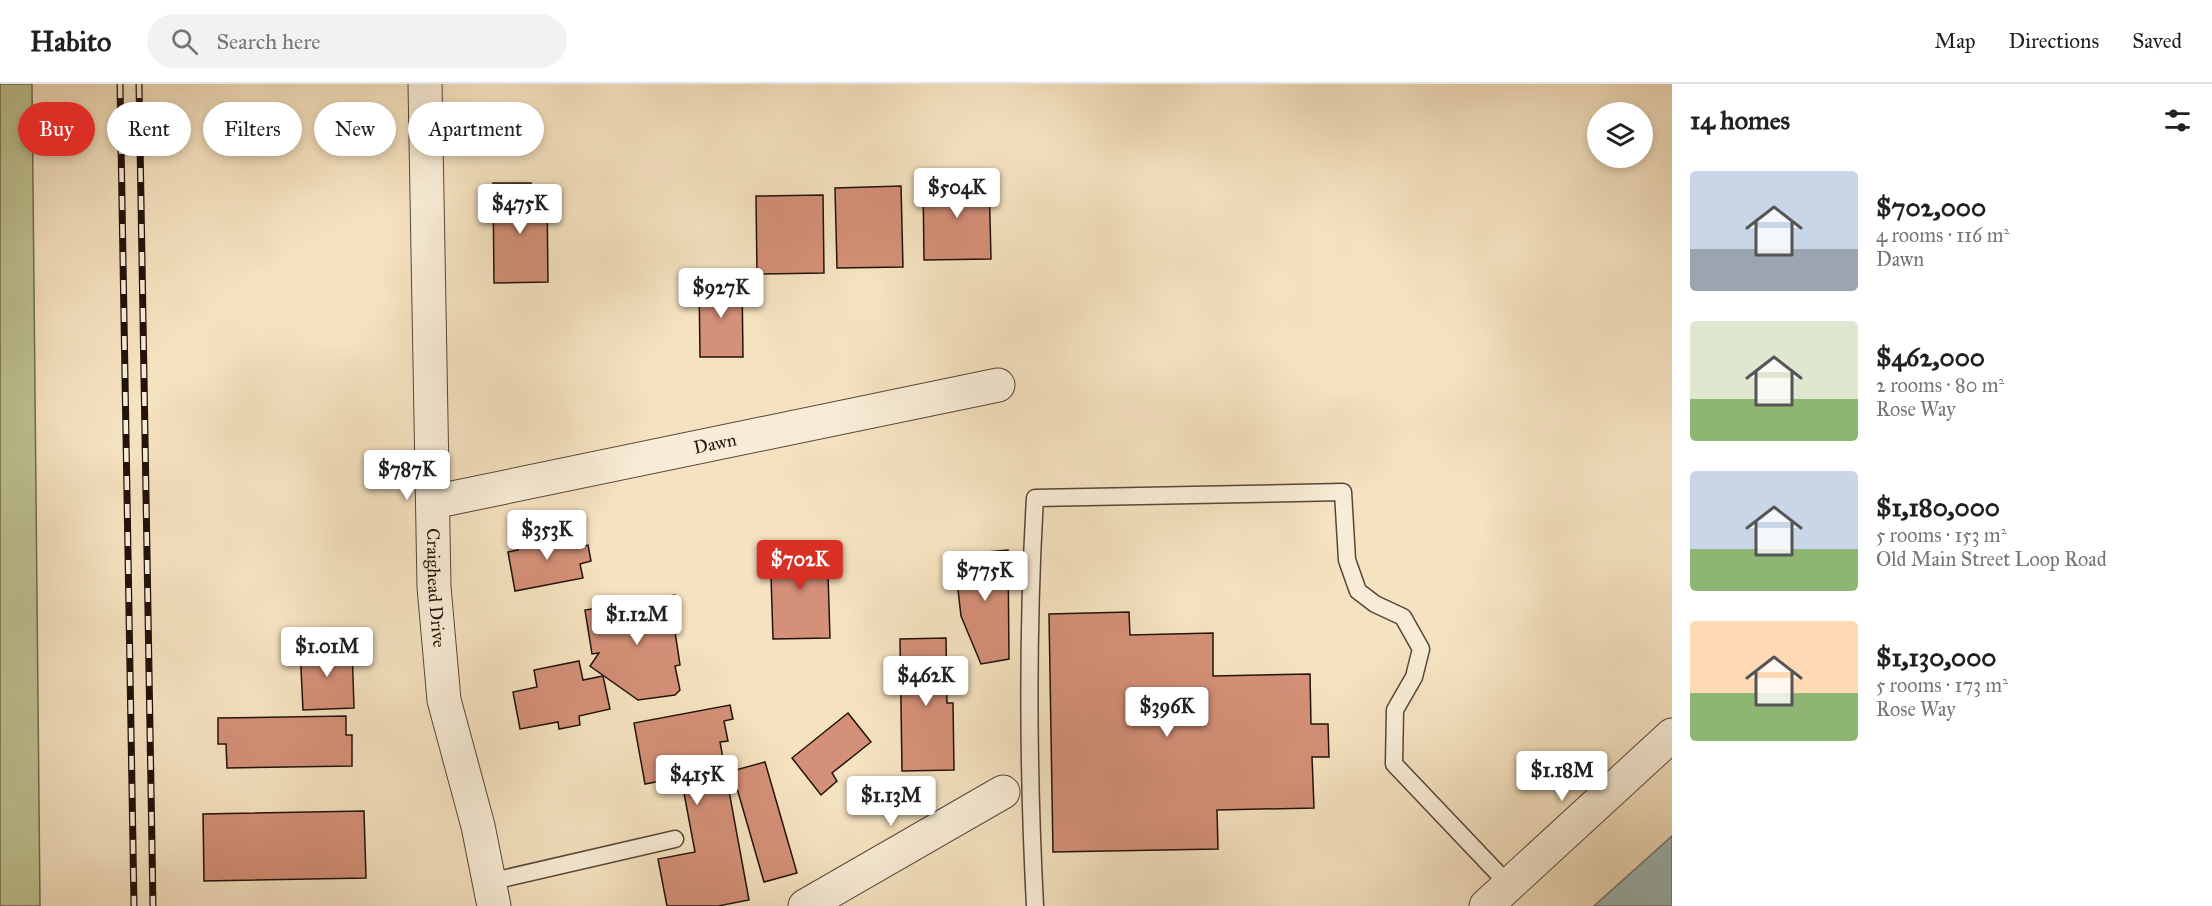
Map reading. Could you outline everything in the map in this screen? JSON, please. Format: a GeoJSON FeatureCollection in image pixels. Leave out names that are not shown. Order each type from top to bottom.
{"type":"FeatureCollection","features":[{"type":"Feature","properties":{"kind":"street","name":"Craighead Drive"},"geometry":{"type":"LineString","coordinates":[[425,84],[434,587],[444,700],[478,826],[492,894]]}},
{"type":"Feature","properties":{"kind":"street","name":"Dawn"},"geometry":{"type":"LineString","coordinates":[[433,502],[998,386]]}},
{"type":"Feature","properties":{"kind":"street"},"geometry":{"type":"LineString","coordinates":[[1498,896],[1672,735]]}},
{"type":"Feature","properties":{"kind":"street"},"geometry":{"type":"LineString","coordinates":[[805,906],[1003,792]]}},
{"type":"Feature","properties":{"kind":"lane"},"geometry":{"type":"LineString","coordinates":[[1035,906],[1030,760],[1030,638],[1035,498],[1343,492],[1347,560],[1358,591],[1375,604],[1403,617],[1420,649],[1414,677],[1395,710],[1394,764],[1498,896]]}},
{"type":"Feature","properties":{"kind":"lane"},"geometry":{"type":"LineString","coordinates":[[492,894],[675,839]]}},
{"type":"Feature","properties":{"kind":"green space"},"geometry":{"type":"Polygon","coordinates":[[[0,84],[32,84],[32,102],[18,102],[18,156],[33,156],[40,906],[0,906],[0,84]]]}},
{"type":"Feature","properties":{"kind":"water"},"geometry":{"type":"Polygon","coordinates":[[[1672,836],[1672,906],[1594,906],[1672,836]]]}},
{"type":"Feature","properties":{"kind":"building"},"geometry":{"type":"Polygon","coordinates":[[[989,178],[991,259],[924,260],[923,180],[989,178]]]}},
{"type":"Feature","properties":{"kind":"building"},"geometry":{"type":"Polygon","coordinates":[[[493,183],[531,183],[531,197],[547,197],[548,282],[494,283],[493,183]]]}},
{"type":"Feature","properties":{"kind":"building"},"geometry":{"type":"Polygon","coordinates":[[[901,186],[903,267],[837,268],[835,188],[901,186]]]}},
{"type":"Feature","properties":{"kind":"building"},"geometry":{"type":"Polygon","coordinates":[[[823,195],[824,273],[757,274],[756,196],[823,195]]]}},
{"type":"Feature","properties":{"kind":"building"},"geometry":{"type":"Polygon","coordinates":[[[742,280],[743,357],[700,357],[699,281],[742,280]]]}},
{"type":"Feature","properties":{"kind":"building"},"geometry":{"type":"Polygon","coordinates":[[[574,533],[577,547],[588,545],[591,561],[580,564],[583,578],[515,591],[508,552],[518,550],[516,540],[542,535],[544,540],[574,533]]]}},
{"type":"Feature","properties":{"kind":"building"},"geometry":{"type":"Polygon","coordinates":[[[827,542],[830,638],[773,639],[770,544],[827,542]]]}},
{"type":"Feature","properties":{"kind":"building"},"geometry":{"type":"Polygon","coordinates":[[[1008,550],[1009,659],[981,664],[961,616],[954,555],[1008,550]]]}},
{"type":"Feature","properties":{"kind":"building"},"geometry":{"type":"Polygon","coordinates":[[[675,595],[680,624],[674,625],[680,665],[675,666],[680,690],[675,695],[638,700],[590,666],[599,653],[592,654],[585,610],[675,595]]]}},
{"type":"Feature","properties":{"kind":"building"},"geometry":{"type":"Polygon","coordinates":[[[1129,612],[1130,635],[1213,633],[1213,676],[1310,674],[1311,724],[1328,724],[1329,757],[1312,757],[1314,808],[1217,810],[1218,849],[1053,852],[1049,614],[1129,612]]]}},
{"type":"Feature","properties":{"kind":"building"},"geometry":{"type":"Polygon","coordinates":[[[946,638],[947,703],[953,703],[954,770],[902,771],[900,639],[946,638]]]}},
{"type":"Feature","properties":{"kind":"building"},"geometry":{"type":"Polygon","coordinates":[[[352,645],[354,708],[303,710],[300,648],[352,645]]]}},
{"type":"Feature","properties":{"kind":"building"},"geometry":{"type":"Polygon","coordinates":[[[579,661],[583,680],[603,676],[610,709],[579,716],[580,725],[559,729],[558,722],[520,729],[513,692],[537,687],[534,670],[579,661]]]}},
{"type":"Feature","properties":{"kind":"building"},"geometry":{"type":"Polygon","coordinates":[[[730,705],[733,719],[724,721],[728,741],[720,742],[749,900],[718,906],[667,906],[658,859],[695,852],[681,777],[645,784],[634,723],[730,705]]]}},
{"type":"Feature","properties":{"kind":"building"},"geometry":{"type":"Polygon","coordinates":[[[848,713],[871,742],[832,773],[837,781],[821,795],[792,758],[848,713]]]}},
{"type":"Feature","properties":{"kind":"building"},"geometry":{"type":"Polygon","coordinates":[[[346,716],[346,735],[352,735],[352,766],[227,768],[226,744],[218,744],[218,718],[346,716]]]}},
{"type":"Feature","properties":{"kind":"building"},"geometry":{"type":"Polygon","coordinates":[[[765,762],[797,873],[764,882],[732,771],[765,762]]]}},
{"type":"Feature","properties":{"kind":"building"},"geometry":{"type":"Polygon","coordinates":[[[364,811],[366,878],[204,881],[203,814],[364,811]]]}},
{"type":"Feature","properties":{"kind":"railway"},"geometry":{"type":"LineString","coordinates":[[120,84],[134,906]]}},
{"type":"Feature","properties":{"kind":"railway"},"geometry":{"type":"LineString","coordinates":[[139,84],[153,906]]}}]}
